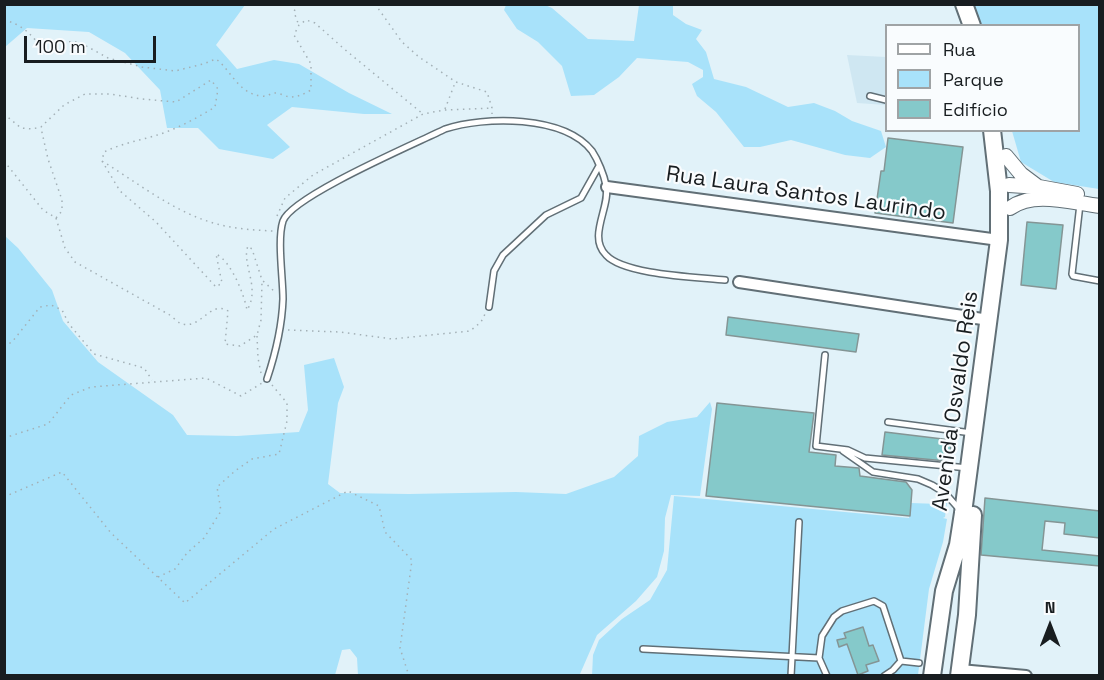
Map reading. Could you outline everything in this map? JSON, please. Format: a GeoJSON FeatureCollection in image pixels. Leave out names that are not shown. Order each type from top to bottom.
{"type":"FeatureCollection","features":[{"type":"Feature","properties":{"kind":"main road"},"geometry":{"type":"LineString","coordinates":[[953,4],[960,24]]}},
{"type":"Feature","properties":{"kind":"main road"},"geometry":{"type":"LineString","coordinates":[[964,4],[971,24]]}},
{"type":"Feature","properties":{"kind":"main road","name":"Avenida Osvaldo Reis"},"geometry":{"type":"LineString","coordinates":[[959,673],[967,615],[972,526],[1005,272],[1010,208],[992,132]]}},
{"type":"Feature","properties":{"kind":"main road","name":"Avenida Osvaldo Reis"},"geometry":{"type":"LineString","coordinates":[[932,675],[944,591],[963,513],[989,320],[1004,188],[1006,156],[1002,132]]}},
{"type":"Feature","properties":{"kind":"main road"},"geometry":{"type":"LineString","coordinates":[[1006,156],[1021,174],[1039,187]]}},
{"type":"Feature","properties":{"kind":"main road"},"geometry":{"type":"LineString","coordinates":[[1004,188],[1039,187],[1100,197]]}},
{"type":"Feature","properties":{"kind":"main road"},"geometry":{"type":"LineString","coordinates":[[1010,208],[1022,200],[1030,199],[1100,206]]}},
{"type":"Feature","properties":{"kind":"main road"},"geometry":{"type":"LineString","coordinates":[[940,613],[951,608],[967,615]]}},
{"type":"Feature","properties":{"kind":"street","name":"Rua Laura Santos Laurindo"},"geometry":{"type":"LineString","coordinates":[[607,187],[999,240]]}},
{"type":"Feature","properties":{"kind":"street"},"geometry":{"type":"LineString","coordinates":[[739,282],[989,320]]}},
{"type":"Feature","properties":{"kind":"street"},"geometry":{"type":"LineString","coordinates":[[959,673],[1026,675]]}},
{"type":"Feature","properties":{"kind":"lane"},"geometry":{"type":"LineString","coordinates":[[870,96],[885,100]]}},
{"type":"Feature","properties":{"kind":"lane"},"geometry":{"type":"LineString","coordinates":[[267,379],[281,329],[283,299],[281,231],[285,216],[313,195],[339,181],[445,129],[461,124],[490,121],[530,123],[567,133],[582,142],[592,152],[607,187],[598,237],[606,255],[626,267],[724,280]]}},
{"type":"Feature","properties":{"kind":"lane"},"geometry":{"type":"LineString","coordinates":[[489,307],[494,271],[503,255],[546,215],[581,198],[599,166]]}},
{"type":"Feature","properties":{"kind":"lane"},"geometry":{"type":"LineString","coordinates":[[1080,204],[1072,274],[1100,281]]}},
{"type":"Feature","properties":{"kind":"lane"},"geometry":{"type":"LineString","coordinates":[[825,355],[816,447],[839,449],[859,459],[873,472],[918,479],[932,485],[945,493],[963,513]]}},
{"type":"Feature","properties":{"kind":"lane"},"geometry":{"type":"LineString","coordinates":[[888,422],[974,434]]}},
{"type":"Feature","properties":{"kind":"lane"},"geometry":{"type":"LineString","coordinates":[[859,459],[969,468]]}},
{"type":"Feature","properties":{"kind":"lane"},"geometry":{"type":"LineString","coordinates":[[791,675],[799,522]]}},
{"type":"Feature","properties":{"kind":"lane"},"geometry":{"type":"LineString","coordinates":[[827,675],[819,658],[822,636],[834,617],[842,611],[874,601],[883,606],[901,661]]}},
{"type":"Feature","properties":{"kind":"lane"},"geometry":{"type":"LineString","coordinates":[[643,649],[819,658]]}},
{"type":"Feature","properties":{"kind":"lane"},"geometry":{"type":"LineString","coordinates":[[901,661],[919,663]]}},
{"type":"Feature","properties":{"kind":"lane"},"geometry":{"type":"LineString","coordinates":[[884,675],[893,670],[901,661]]}},
{"type":"Feature","properties":{"kind":"path"},"geometry":{"type":"LineString","coordinates":[[297,4],[294,12],[299,25]]}},
{"type":"Feature","properties":{"kind":"path"},"geometry":{"type":"LineString","coordinates":[[375,4],[402,42],[441,73],[456,82],[487,92],[492,108],[490,121]]}},
{"type":"Feature","properties":{"kind":"path"},"geometry":{"type":"LineString","coordinates":[[4,20],[27,30],[36,41],[79,42],[108,58],[142,67],[175,71],[216,59],[247,92],[264,97],[275,93],[289,97],[301,96],[311,90],[311,64],[294,35],[299,25],[306,20],[315,23],[423,114]]}},
{"type":"Feature","properties":{"kind":"path"},"geometry":{"type":"LineString","coordinates":[[4,114],[21,128],[32,129],[41,127],[64,105],[85,94],[110,94],[176,102],[211,80],[218,89],[215,107],[201,116],[156,136],[121,144],[104,152],[102,161],[120,191],[156,222],[216,287],[222,283],[216,254],[224,258],[244,294],[247,310],[251,303],[252,277],[245,252],[248,246],[252,249],[262,280],[261,320],[257,335],[258,358],[262,374],[287,403],[287,421],[279,454],[252,459],[217,487],[221,511],[204,538],[187,553],[175,569],[158,577]]}},
{"type":"Feature","properties":{"kind":"path"},"geometry":{"type":"LineString","coordinates":[[444,110],[456,82]]}},
{"type":"Feature","properties":{"kind":"path"},"geometry":{"type":"LineString","coordinates":[[276,220],[285,198],[313,175],[423,114],[444,110],[492,108]]}},
{"type":"Feature","properties":{"kind":"path"},"geometry":{"type":"LineString","coordinates":[[41,127],[48,159],[62,200],[62,212],[56,218]]}},
{"type":"Feature","properties":{"kind":"path"},"geometry":{"type":"LineString","coordinates":[[4,161],[43,210],[56,218],[65,248],[75,262],[168,314],[181,324],[194,324],[215,308],[223,308],[228,311],[225,344],[240,346],[257,335]]}},
{"type":"Feature","properties":{"kind":"path"},"geometry":{"type":"LineString","coordinates":[[102,161],[173,206],[215,224],[248,230],[281,231]]}},
{"type":"Feature","properties":{"kind":"path"},"geometry":{"type":"LineString","coordinates":[[262,280],[283,299]]}},
{"type":"Feature","properties":{"kind":"path"},"geometry":{"type":"LineString","coordinates":[[4,346],[12,342],[40,307],[51,305],[62,310],[69,324],[94,354],[144,368],[153,381]]}},
{"type":"Feature","properties":{"kind":"path"},"geometry":{"type":"LineString","coordinates":[[281,329],[340,332],[392,339],[470,331],[481,322],[489,307]]}},
{"type":"Feature","properties":{"kind":"path"},"geometry":{"type":"LineString","coordinates":[[4,438],[48,424],[71,395],[91,387],[206,378],[241,396],[267,379]]}},
{"type":"Feature","properties":{"kind":"path"},"geometry":{"type":"LineString","coordinates":[[4,497],[62,472],[111,533],[185,603],[274,529],[348,491],[379,506],[385,531],[412,560],[400,648],[409,675]]}},
{"type":"Feature","properties":{"kind":"shaded area"},"geometry":{"type":"Polygon","coordinates":[[[847,55],[885,57],[885,105],[857,103],[847,55]]]}},
{"type":"Feature","properties":{"kind":"green space"},"geometry":{"type":"Polygon","coordinates":[[[5,4],[245,5],[216,45],[237,69],[274,60],[299,64],[349,93],[392,114],[364,114],[292,107],[267,125],[290,147],[273,159],[219,149],[198,128],[167,128],[160,90],[125,53],[89,32],[27,28],[5,47],[5,4]]]}},
{"type":"Feature","properties":{"kind":"green space"},"geometry":{"type":"Polygon","coordinates":[[[506,5],[545,5],[552,8],[588,39],[634,41],[639,5],[673,5],[673,15],[686,24],[702,30],[696,39],[706,52],[714,79],[746,87],[788,107],[814,103],[835,111],[852,121],[881,131],[886,147],[870,158],[845,155],[791,140],[760,147],[744,147],[716,112],[697,96],[692,84],[703,77],[703,70],[688,62],[637,58],[619,77],[594,95],[571,96],[562,66],[538,42],[517,29],[504,10],[506,5]]]}},
{"type":"Feature","properties":{"kind":"green space"},"geometry":{"type":"Polygon","coordinates":[[[973,5],[1099,5],[1099,189],[1054,182],[1021,162],[1012,132],[1080,132],[1080,24],[982,24],[973,5]]]}},
{"type":"Feature","properties":{"kind":"green space"},"geometry":{"type":"Polygon","coordinates":[[[5,236],[18,248],[52,290],[63,321],[98,362],[173,415],[187,435],[237,436],[299,432],[308,410],[304,365],[334,358],[344,387],[338,403],[328,484],[340,493],[566,494],[614,477],[638,456],[639,436],[667,422],[697,417],[710,402],[712,409],[700,496],[671,495],[665,518],[664,551],[657,577],[636,601],[597,635],[580,674],[573,676],[358,675],[357,658],[350,649],[342,650],[335,675],[5,675],[5,236]]]}},
{"type":"Feature","properties":{"kind":"green space"},"geometry":{"type":"Polygon","coordinates":[[[674,496],[909,518],[911,503],[939,504],[940,496],[947,502],[943,518],[947,519],[943,542],[929,589],[918,675],[592,676],[593,655],[599,640],[622,619],[650,600],[667,570],[674,496]],[[863,627],[844,634],[846,637],[837,640],[839,647],[847,644],[858,674],[868,671],[866,665],[879,660],[874,645],[869,646],[863,627]]]}},
{"type":"Feature","properties":{"kind":"building"},"geometry":{"type":"Polygon","coordinates":[[[888,138],[963,147],[953,223],[875,213],[888,138]]]}},
{"type":"Feature","properties":{"kind":"building"},"geometry":{"type":"Polygon","coordinates":[[[1027,222],[1063,225],[1056,289],[1021,285],[1027,222]]]}},
{"type":"Feature","properties":{"kind":"building"},"geometry":{"type":"Polygon","coordinates":[[[728,317],[859,334],[856,352],[726,335],[728,317]]]}},
{"type":"Feature","properties":{"kind":"building"},"geometry":{"type":"Polygon","coordinates":[[[717,403],[814,413],[809,452],[836,455],[835,466],[859,468],[860,476],[906,482],[912,490],[910,516],[706,496],[717,403]]]}},
{"type":"Feature","properties":{"kind":"building"},"geometry":{"type":"Polygon","coordinates":[[[885,432],[951,440],[950,458],[946,461],[882,455],[885,432]]]}},
{"type":"Feature","properties":{"kind":"building"},"geometry":{"type":"Polygon","coordinates":[[[985,498],[1100,511],[1100,538],[1064,534],[1065,523],[1045,521],[1042,550],[1100,556],[1100,566],[981,555],[985,498]]]}},
{"type":"Feature","properties":{"kind":"building"},"geometry":{"type":"Polygon","coordinates":[[[863,627],[869,646],[873,645],[879,661],[866,665],[868,671],[858,675],[847,644],[839,647],[837,640],[846,638],[844,633],[863,627]]]}}]}
